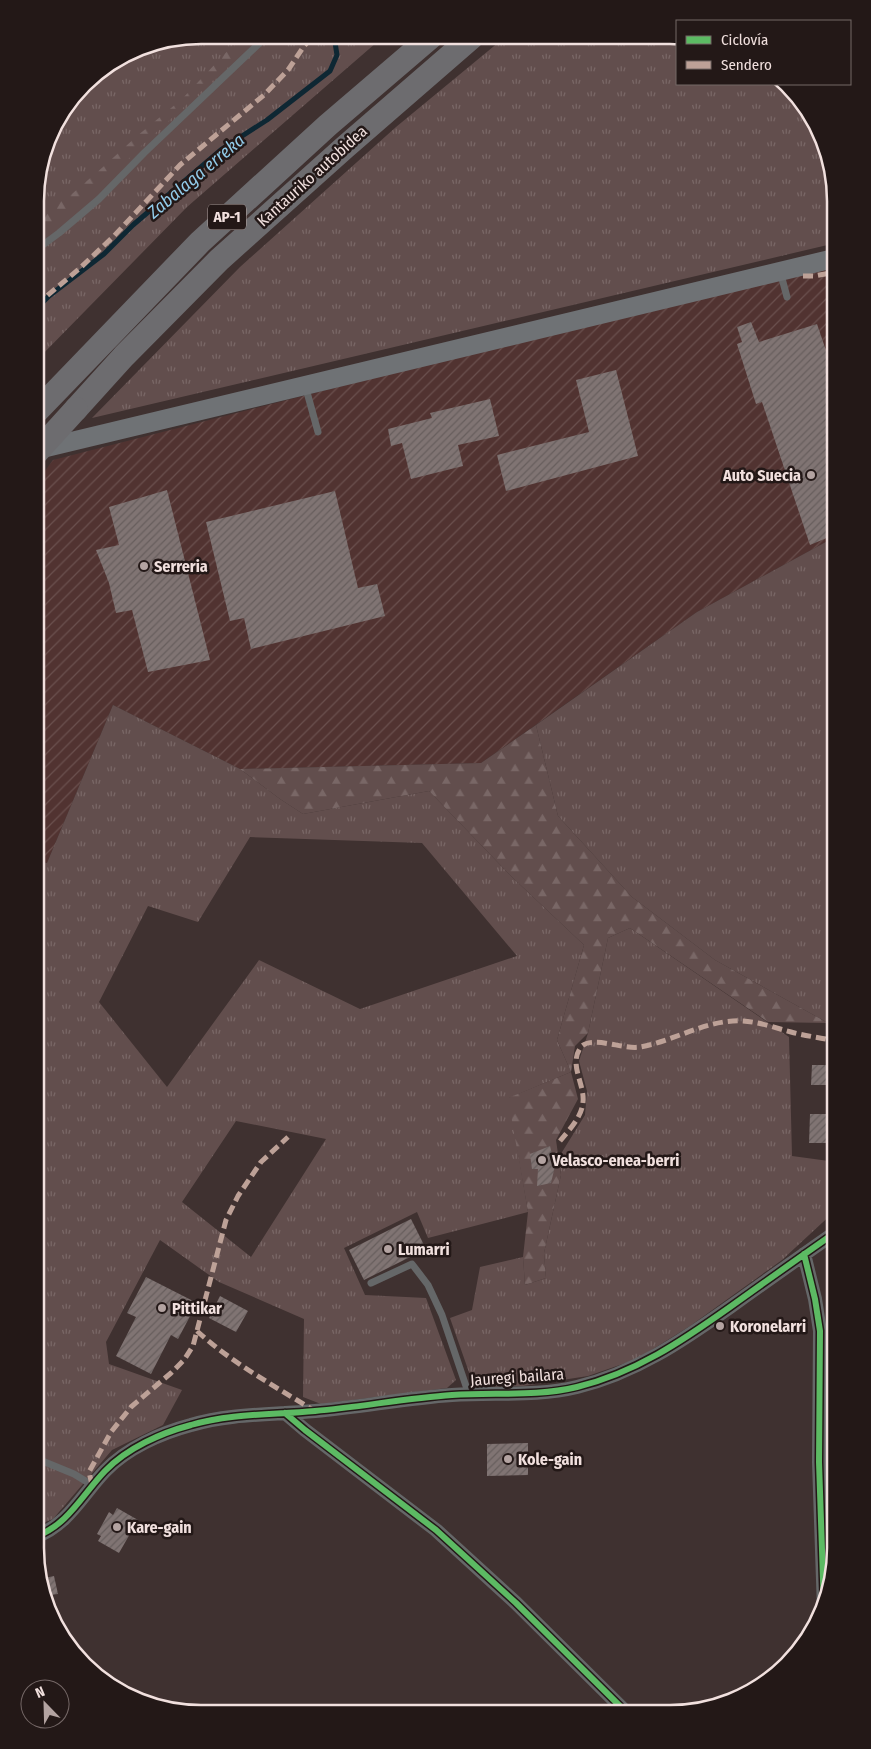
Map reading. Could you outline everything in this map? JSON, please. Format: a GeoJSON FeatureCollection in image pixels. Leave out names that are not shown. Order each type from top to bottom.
{"type":"FeatureCollection","features":[{"type":"Feature","properties":{"kind":"highway","name":"Kantauriko autobidea"},"geometry":{"type":"LineString","coordinates":[[44,404],[200,242],[328,125],[423,44]]}},
{"type":"Feature","properties":{"kind":"highway","name":"Kantauriko autobidea"},"geometry":{"type":"LineString","coordinates":[[44,443],[124,356],[219,260],[464,44]]}},
{"type":"Feature","properties":{"kind":"main road"},"geometry":{"type":"LineString","coordinates":[[44,450],[827,260]]}},
{"type":"Feature","properties":{"kind":"street","name":"Jauregi bailara"},"geometry":{"type":"LineString","coordinates":[[44,1533],[55,1528],[66,1518],[107,1469],[127,1453],[149,1441],[190,1425],[221,1418],[314,1411],[453,1395],[546,1392],[578,1387],[648,1360],[679,1343],[827,1238]]}},
{"type":"Feature","properties":{"kind":"street"},"geometry":{"type":"LineString","coordinates":[[804,1254],[815,1299],[820,1331],[819,1462],[823,1583]]}},
{"type":"Feature","properties":{"kind":"street"},"geometry":{"type":"LineString","coordinates":[[285,1413],[436,1530],[516,1603],[619,1705]]}},
{"type":"Feature","properties":{"kind":"lane"},"geometry":{"type":"LineString","coordinates":[[44,244],[99,199],[144,153],[259,44]]}},
{"type":"Feature","properties":{"kind":"lane"},"geometry":{"type":"LineString","coordinates":[[780,271],[787,297]]}},
{"type":"Feature","properties":{"kind":"lane"},"geometry":{"type":"LineString","coordinates":[[305,385],[318,432]]}},
{"type":"Feature","properties":{"kind":"lane"},"geometry":{"type":"LineString","coordinates":[[44,434],[70,442]]}},
{"type":"Feature","properties":{"kind":"lane"},"geometry":{"type":"LineString","coordinates":[[371,1283],[412,1264],[428,1285],[442,1315],[469,1395]]}},
{"type":"Feature","properties":{"kind":"lane"},"geometry":{"type":"LineString","coordinates":[[44,1462],[74,1474],[92,1485]]}},
{"type":"Feature","properties":{"kind":"shaded area"},"geometry":{"type":"Polygon","coordinates":[[[827,268],[827,541],[697,612],[481,763],[240,769],[113,705],[47,863],[44,862],[44,472],[53,460],[420,366],[827,268]]]}},
{"type":"Feature","properties":{"kind":"green space"},"geometry":{"type":"Polygon","coordinates":[[[235,44],[231,64],[139,148],[94,195],[44,235],[44,210],[73,193],[182,99],[235,44]]]}},
{"type":"Feature","properties":{"kind":"green space"},"geometry":{"type":"Polygon","coordinates":[[[375,44],[187,207],[44,353],[44,190],[47,170],[56,140],[70,113],[97,83],[113,70],[140,56],[180,45],[375,44]]]}},
{"type":"Feature","properties":{"kind":"green space"},"geometry":{"type":"Polygon","coordinates":[[[497,44],[676,44],[676,85],[776,85],[801,113],[819,150],[824,170],[827,190],[827,245],[92,418],[240,267],[396,127],[497,44]]]}},
{"type":"Feature","properties":{"kind":"green space"},"geometry":{"type":"Polygon","coordinates":[[[827,541],[827,1022],[715,960],[632,897],[558,816],[536,725],[697,612],[827,541]]]}},
{"type":"Feature","properties":{"kind":"green space"},"geometry":{"type":"Polygon","coordinates":[[[113,705],[240,769],[303,814],[429,791],[513,878],[584,945],[557,1040],[571,1072],[509,1098],[528,1212],[428,1238],[417,1212],[344,1248],[365,1295],[426,1298],[456,1380],[447,1388],[321,1404],[303,1397],[304,1319],[219,1282],[160,1240],[106,1342],[109,1364],[182,1390],[163,1425],[112,1450],[53,1519],[44,1522],[44,862],[47,863],[113,705]],[[250,837],[198,922],[148,906],[99,1002],[167,1087],[259,960],[360,1009],[517,956],[422,843],[250,837]],[[236,1121],[182,1202],[251,1257],[326,1139],[236,1121]]]}},
{"type":"Feature","properties":{"kind":"green space"},"geometry":{"type":"Polygon","coordinates":[[[536,725],[558,816],[632,897],[715,960],[827,1023],[768,1022],[630,928],[608,938],[588,1033],[575,1046],[571,1072],[557,1040],[584,945],[513,878],[429,791],[303,814],[240,769],[481,763],[536,725]]]}},
{"type":"Feature","properties":{"kind":"green space"},"geometry":{"type":"Polygon","coordinates":[[[630,928],[789,1037],[792,1156],[827,1161],[827,1218],[782,1260],[690,1326],[637,1359],[588,1376],[523,1386],[481,1387],[471,1378],[450,1318],[472,1310],[480,1267],[523,1257],[525,1285],[546,1278],[544,1253],[561,1175],[559,1157],[585,1115],[587,1091],[579,1061],[588,1033],[608,938],[630,928]]]}},
{"type":"Feature","properties":{"kind":"green space"},"geometry":{"type":"Polygon","coordinates":[[[571,1072],[578,1099],[556,1140],[561,1175],[544,1253],[546,1278],[525,1285],[523,1257],[528,1212],[508,1098],[571,1072]]]}},
{"type":"Feature","properties":{"kind":"building","name":"Auto Suecia"},"geometry":{"type":"Polygon","coordinates":[[[751,322],[759,342],[817,324],[827,353],[827,538],[810,545],[762,402],[756,404],[737,344],[742,342],[737,327],[751,322]]]}},
{"type":"Feature","properties":{"kind":"building"},"geometry":{"type":"Polygon","coordinates":[[[616,370],[638,456],[506,491],[497,455],[589,432],[576,380],[616,370]]]}},
{"type":"Feature","properties":{"kind":"building"},"geometry":{"type":"Polygon","coordinates":[[[490,399],[499,436],[458,445],[463,466],[411,479],[402,443],[391,446],[388,429],[432,418],[430,413],[490,399]]]}},
{"type":"Feature","properties":{"kind":"building","name":"Serreria"},"geometry":{"type":"Polygon","coordinates":[[[167,490],[210,660],[148,672],[132,610],[116,613],[109,583],[96,550],[119,545],[109,507],[167,490]]]}},
{"type":"Feature","properties":{"kind":"building"},"geometry":{"type":"Polygon","coordinates":[[[335,491],[358,588],[377,584],[385,616],[251,649],[244,618],[230,621],[206,522],[335,491]]]}},
{"type":"Feature","properties":{"kind":"building"},"geometry":{"type":"Polygon","coordinates":[[[812,1065],[827,1065],[827,1085],[811,1085],[812,1065]]]}},
{"type":"Feature","properties":{"kind":"building"},"geometry":{"type":"Polygon","coordinates":[[[810,1114],[827,1114],[826,1143],[809,1143],[810,1114]]]}},
{"type":"Feature","properties":{"kind":"building","name":"Velasco-enea-berri"},"geometry":{"type":"Polygon","coordinates":[[[550,1146],[555,1166],[551,1183],[537,1186],[538,1169],[532,1169],[530,1154],[550,1146]]]}},
{"type":"Feature","properties":{"kind":"building","name":"Lumarri"},"geometry":{"type":"Polygon","coordinates":[[[411,1219],[426,1249],[364,1280],[349,1250],[411,1219]]]}},
{"type":"Feature","properties":{"kind":"building"},"geometry":{"type":"Polygon","coordinates":[[[146,1277],[197,1303],[178,1339],[171,1335],[151,1374],[116,1356],[136,1317],[127,1313],[146,1277]]]}},
{"type":"Feature","properties":{"kind":"building"},"geometry":{"type":"Polygon","coordinates":[[[220,1296],[248,1311],[236,1332],[209,1318],[220,1296]]]}},
{"type":"Feature","properties":{"kind":"building","name":"Kole-gain"},"geometry":{"type":"Polygon","coordinates":[[[528,1443],[528,1475],[487,1476],[487,1444],[528,1443]]]}},
{"type":"Feature","properties":{"kind":"building","name":"Kare-gain"},"geometry":{"type":"Polygon","coordinates":[[[117,1508],[138,1520],[119,1553],[98,1541],[101,1536],[97,1534],[109,1512],[113,1515],[117,1508]]]}},
{"type":"Feature","properties":{"kind":"building"},"geometry":{"type":"Polygon","coordinates":[[[54,1576],[58,1594],[51,1595],[47,1578],[54,1576]]]}},
{"type":"Feature","properties":{"kind":"waterway","name":"Zabalaga erreka"},"geometry":{"type":"LineString","coordinates":[[44,301],[104,254],[133,225],[222,149],[267,120],[330,71],[337,55],[335,44]]}},
{"type":"Feature","properties":{"kind":"marked path"},"geometry":{"type":"LineString","coordinates":[[44,298],[114,236],[180,165],[264,95],[288,70],[306,44]]}},
{"type":"Feature","properties":{"kind":"marked path"},"geometry":{"type":"LineString","coordinates":[[803,276],[827,274]]}},
{"type":"Feature","properties":{"kind":"marked path"},"geometry":{"type":"LineString","coordinates":[[560,1141],[574,1123],[582,1108],[583,1095],[576,1060],[581,1047],[586,1044],[592,1042],[625,1047],[640,1047],[716,1023],[729,1021],[761,1024],[827,1039]]}},
{"type":"Feature","properties":{"kind":"marked path"},"geometry":{"type":"LineString","coordinates":[[92,1485],[89,1472],[111,1432],[131,1407],[184,1360],[193,1346],[226,1220],[238,1196],[261,1162],[288,1137]]}},
{"type":"Feature","properties":{"kind":"marked path"},"geometry":{"type":"LineString","coordinates":[[197,1331],[210,1343],[239,1363],[313,1410]]}},
{"type":"Feature","properties":{"kind":"cycle path"},"geometry":{"type":"LineString","coordinates":[[44,1533],[66,1517],[105,1471],[124,1455],[156,1437],[191,1425],[237,1416],[332,1409],[435,1396],[546,1392],[577,1387],[598,1381],[638,1364],[676,1344],[827,1238]]}},
{"type":"Feature","properties":{"kind":"cycle path"},"geometry":{"type":"LineString","coordinates":[[804,1254],[815,1299],[820,1331],[819,1462],[823,1583]]}},
{"type":"Feature","properties":{"kind":"cycle path"},"geometry":{"type":"LineString","coordinates":[[285,1413],[436,1530],[516,1603],[619,1705]]}},
{"type":"Feature","properties":{"kind":"place","name":"Auto Suecia"},"geometry":{"type":"Point","coordinates":[811,475]}},
{"type":"Feature","properties":{"kind":"place","name":"Serreria"},"geometry":{"type":"Point","coordinates":[144,566]}},
{"type":"Feature","properties":{"kind":"place","name":"Velasco-enea-berri"},"geometry":{"type":"Point","coordinates":[542,1160]}},
{"type":"Feature","properties":{"kind":"place","name":"Lumarri"},"geometry":{"type":"Point","coordinates":[388,1249]}},
{"type":"Feature","properties":{"kind":"place","name":"Pittikar"},"geometry":{"type":"Point","coordinates":[162,1308]}},
{"type":"Feature","properties":{"kind":"place","name":"Koronelarri"},"geometry":{"type":"Point","coordinates":[720,1326]}},
{"type":"Feature","properties":{"kind":"place","name":"Kole-gain"},"geometry":{"type":"Point","coordinates":[508,1459]}},
{"type":"Feature","properties":{"kind":"place","name":"Kare-gain"},"geometry":{"type":"Point","coordinates":[117,1527]}}]}
